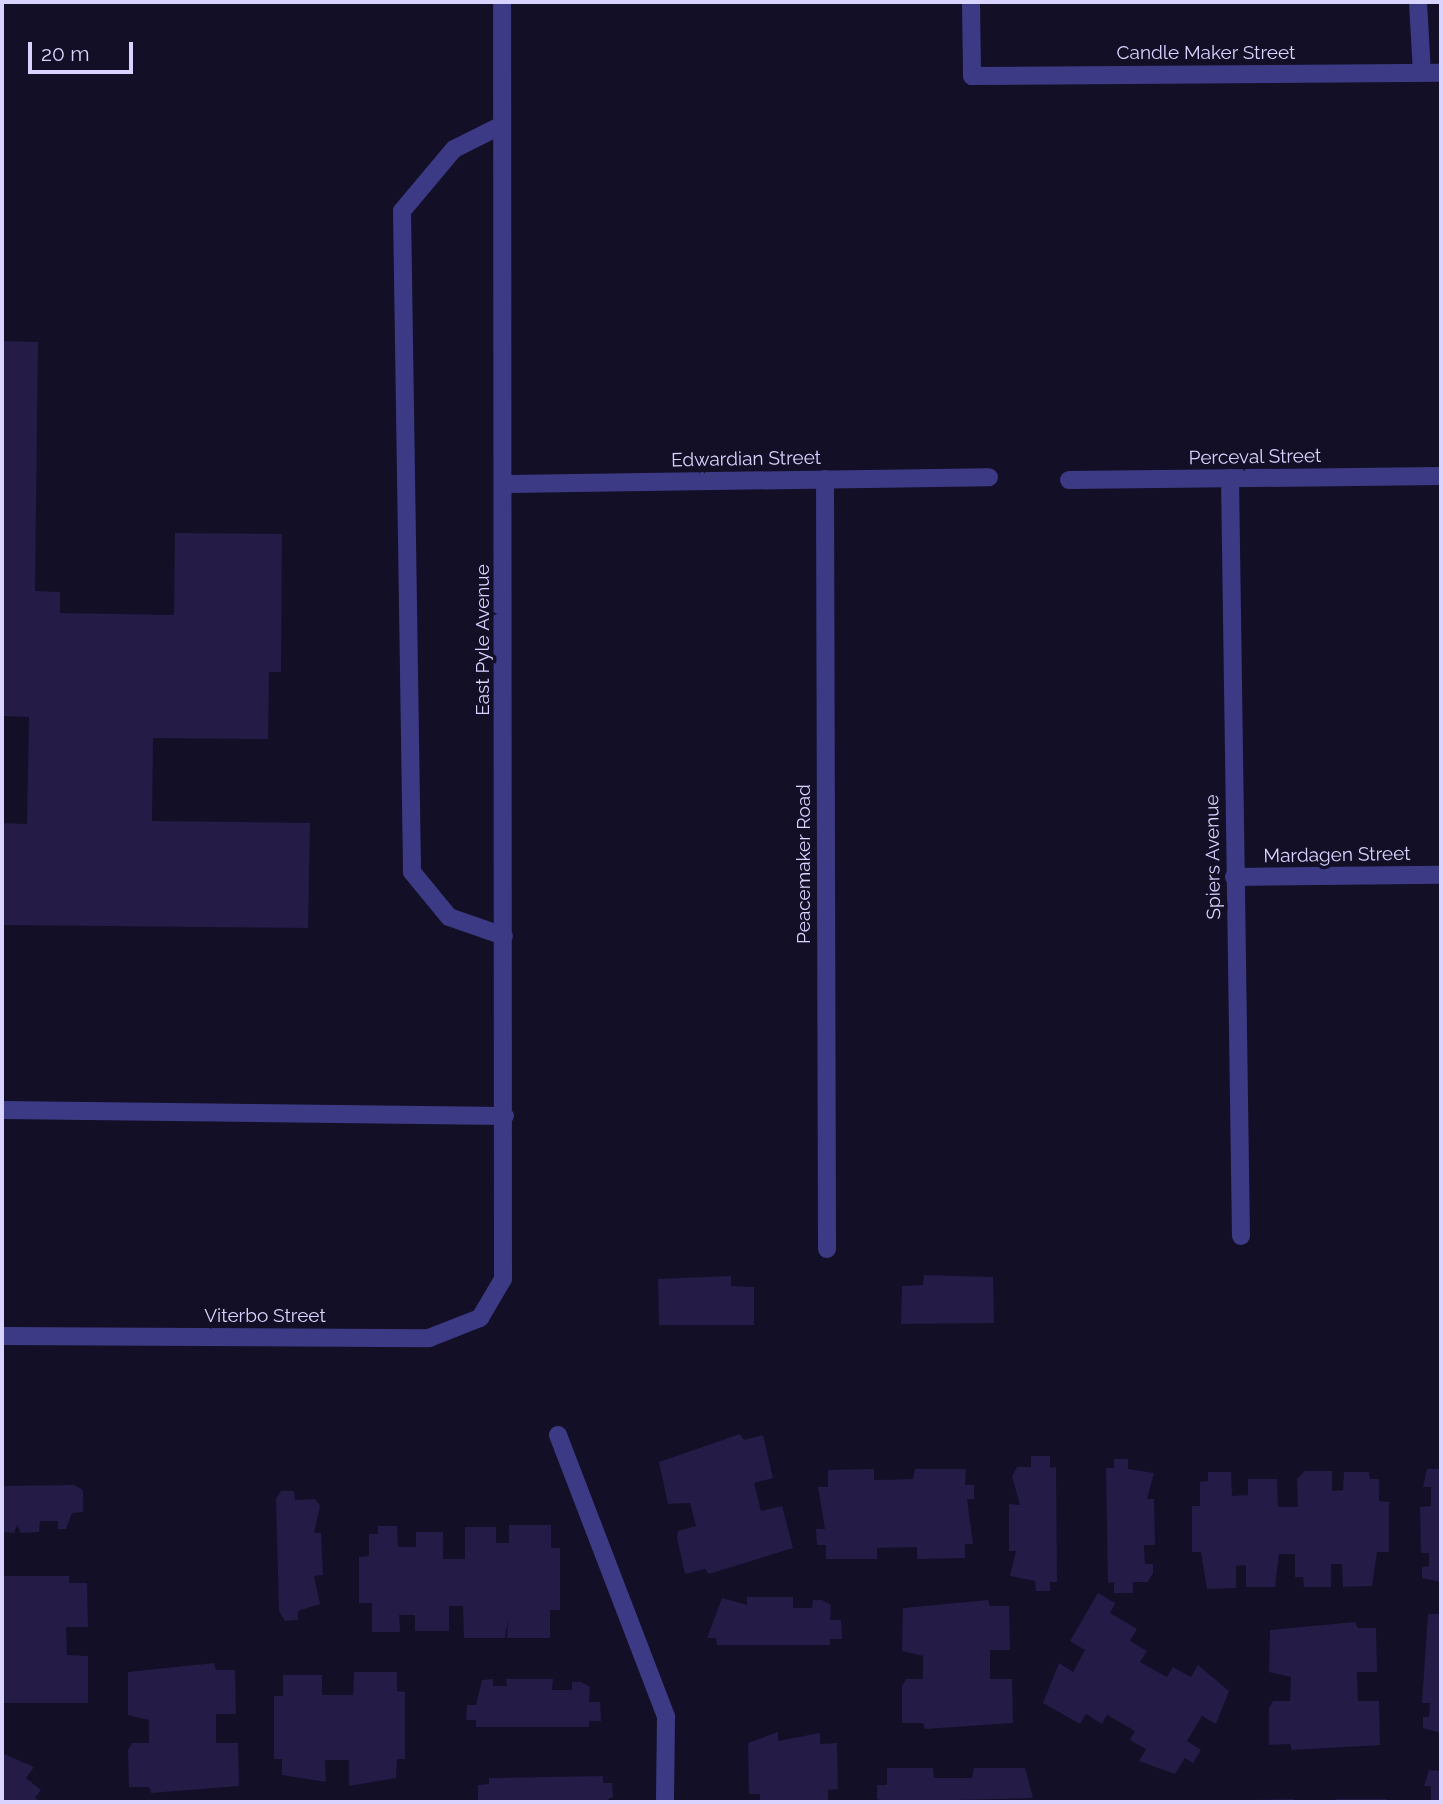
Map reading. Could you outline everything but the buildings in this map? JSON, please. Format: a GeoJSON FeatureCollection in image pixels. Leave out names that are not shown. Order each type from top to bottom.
{"type":"FeatureCollection","features":[{"type":"Feature","properties":{"kind":"street","name":"East Pyle Avenue"},"geometry":{"type":"LineString","coordinates":[[502,2],[505,1116],[503,1279]]}},
{"type":"Feature","properties":{"kind":"street","name":"Candle Maker Street"},"geometry":{"type":"LineString","coordinates":[[971,2],[972,76],[1441,73]]}},
{"type":"Feature","properties":{"kind":"street"},"geometry":{"type":"LineString","coordinates":[[1418,2],[1422,73]]}},
{"type":"Feature","properties":{"kind":"street"},"geometry":{"type":"LineString","coordinates":[[502,125],[454,149],[402,211],[412,872],[449,918],[504,936]]}},
{"type":"Feature","properties":{"kind":"street","name":"Perceval Street"},"geometry":{"type":"LineString","coordinates":[[1069,480],[1441,476]]}},
{"type":"Feature","properties":{"kind":"street","name":"Edwardian Street"},"geometry":{"type":"LineString","coordinates":[[504,484],[989,477]]}},
{"type":"Feature","properties":{"kind":"street","name":"Spiers Avenue"},"geometry":{"type":"LineString","coordinates":[[1230,478],[1241,1236]]}},
{"type":"Feature","properties":{"kind":"street","name":"Peacemaker Road"},"geometry":{"type":"LineString","coordinates":[[825,479],[827,1249]]}},
{"type":"Feature","properties":{"kind":"street","name":"Mardagen Street"},"geometry":{"type":"LineString","coordinates":[[1234,877],[1441,875]]}},
{"type":"Feature","properties":{"kind":"street"},"geometry":{"type":"LineString","coordinates":[[2,1110],[505,1116]]}},
{"type":"Feature","properties":{"kind":"street","name":"Viterbo Street"},"geometry":{"type":"LineString","coordinates":[[2,1336],[429,1338],[480,1318],[503,1279]]}},
{"type":"Feature","properties":{"kind":"street"},"geometry":{"type":"LineString","coordinates":[[558,1435],[666,1717],[665,1802]]}}]}
